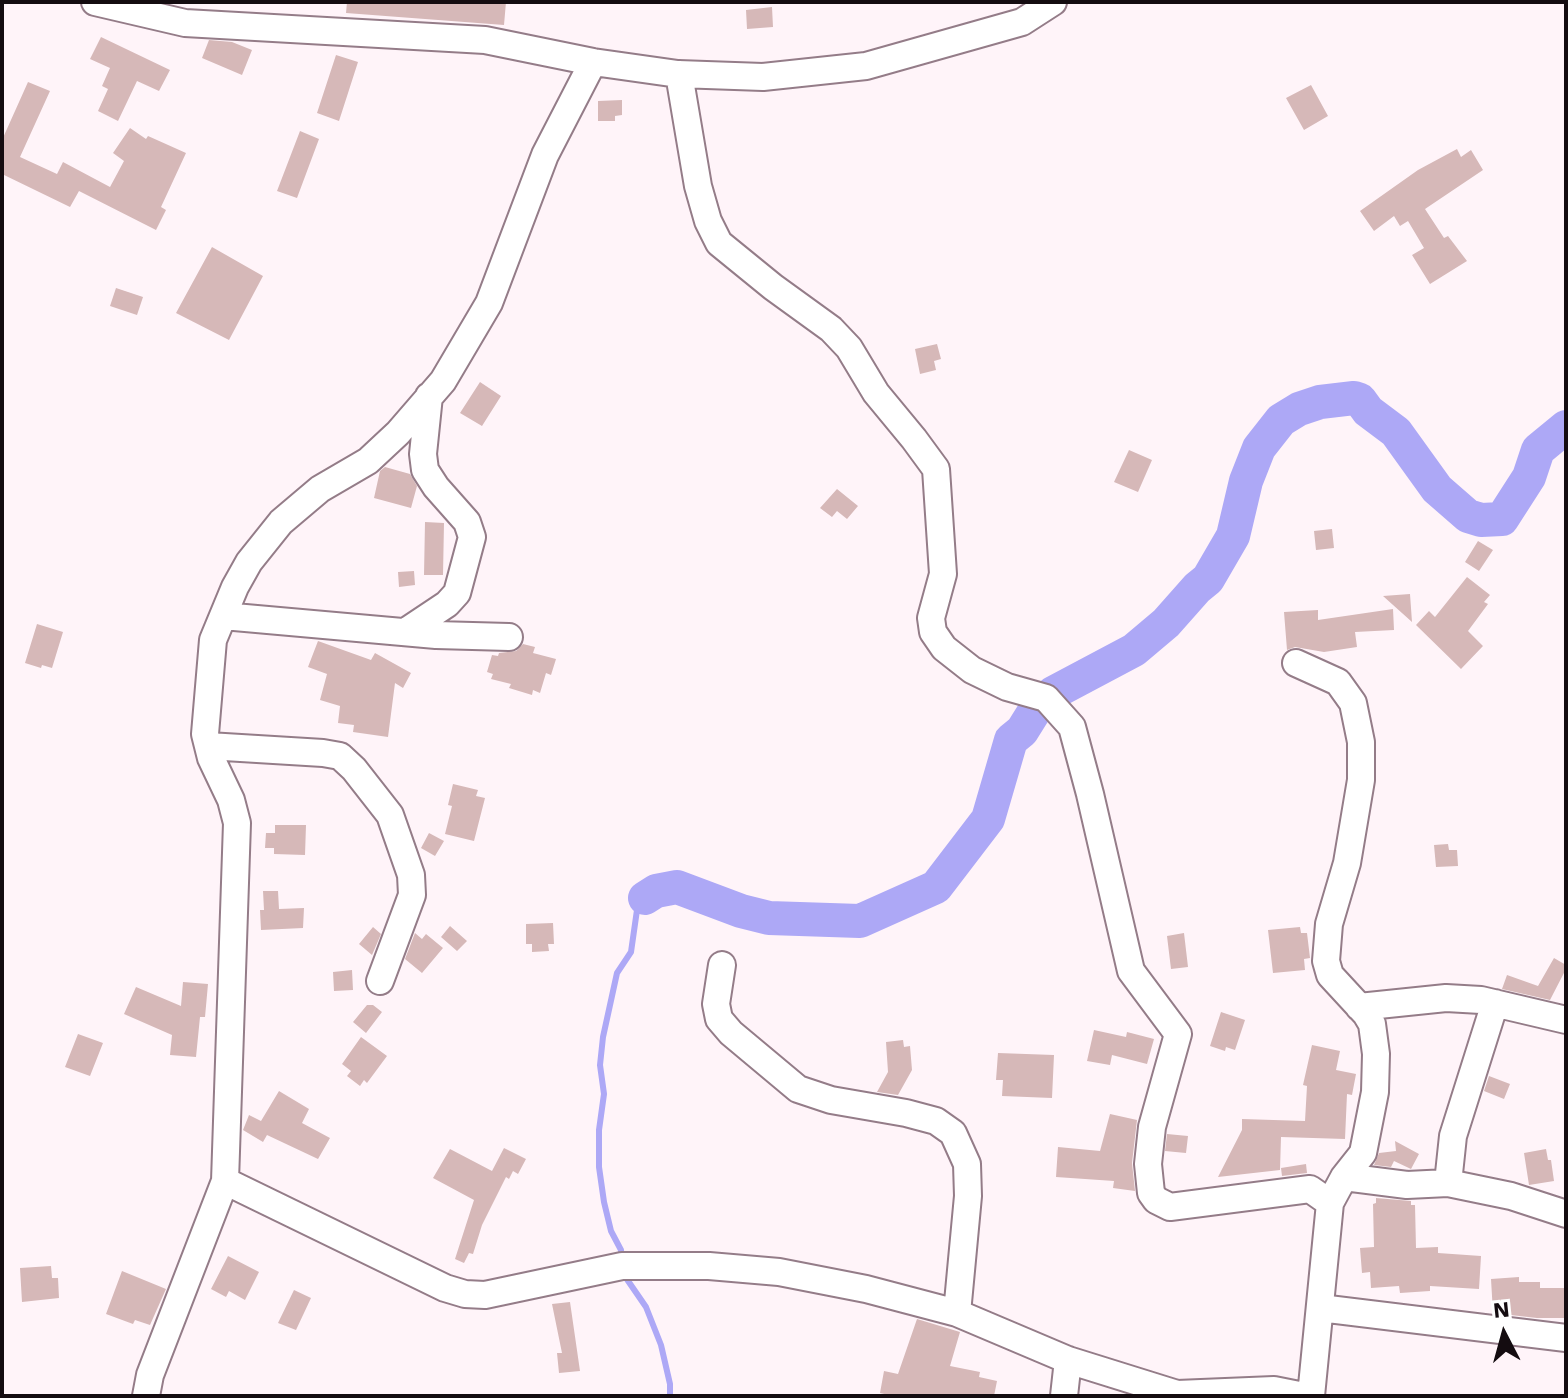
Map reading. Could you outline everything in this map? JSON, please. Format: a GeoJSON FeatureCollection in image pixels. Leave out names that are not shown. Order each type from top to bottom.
{"type":"FeatureCollection","features":[{"type":"Feature","properties":{"kind":"street"},"geometry":{"type":"LineString","coordinates":[[95,2],[185,23],[485,40],[593,62],[679,74],[763,77],[866,66],[1022,22],[1053,2]]}},
{"type":"Feature","properties":{"kind":"street"},"geometry":{"type":"LineString","coordinates":[[146,1396],[150,1375],[225,1181],[237,823],[231,800],[208,746],[205,720],[213,640],[249,562],[281,522],[320,489],[368,461],[398,433],[443,381],[489,303],[545,155],[593,62]]}},
{"type":"Feature","properties":{"kind":"street"},"geometry":{"type":"LineString","coordinates":[[679,74],[698,186],[708,221],[719,243],[840,338],[876,393],[936,469],[943,574],[931,618],[933,632],[944,648],[972,670],[1007,687],[1046,698],[1072,727],[1131,971],[1178,1034],[1152,1127],[1148,1164],[1151,1193],[1156,1200],[1170,1207],[1310,1189],[1330,1203]]}},
{"type":"Feature","properties":{"kind":"street"},"geometry":{"type":"LineString","coordinates":[[405,632],[447,604],[457,593],[472,537],[467,522],[425,470],[423,454],[429,396]]}},
{"type":"Feature","properties":{"kind":"street"},"geometry":{"type":"LineString","coordinates":[[223,616],[405,632],[509,637]]}},
{"type":"Feature","properties":{"kind":"street"},"geometry":{"type":"LineString","coordinates":[[1296,663],[1338,682],[1353,703],[1361,742],[1361,780],[1347,863],[1329,924],[1326,961],[1330,975],[1372,1024],[1376,1054],[1375,1092],[1363,1153],[1344,1177],[1330,1203],[1311,1396]]}},
{"type":"Feature","properties":{"kind":"street"},"geometry":{"type":"LineString","coordinates":[[208,746],[340,756],[390,815],[411,875],[412,895],[380,981]]}},
{"type":"Feature","properties":{"kind":"street"},"geometry":{"type":"LineString","coordinates":[[722,965],[716,1004],[719,1019],[798,1089],[831,1100],[936,1121],[953,1133],[967,1164],[968,1196],[957,1313]]}},
{"type":"Feature","properties":{"kind":"street"},"geometry":{"type":"LineString","coordinates":[[1359,1007],[1446,998],[1495,1003],[1566,1020]]}},
{"type":"Feature","properties":{"kind":"street"},"geometry":{"type":"LineString","coordinates":[[1448,1183],[1453,1136],[1495,1003]]}},
{"type":"Feature","properties":{"kind":"street"},"geometry":{"type":"LineString","coordinates":[[1344,1177],[1407,1185],[1448,1183],[1511,1196],[1566,1214]]}},
{"type":"Feature","properties":{"kind":"street"},"geometry":{"type":"LineString","coordinates":[[225,1181],[445,1288],[465,1294],[485,1295],[525,1288],[622,1266],[709,1266],[779,1272],[866,1289],[957,1313],[1068,1360],[1177,1394],[1274,1390],[1304,1396]]}},
{"type":"Feature","properties":{"kind":"street"},"geometry":{"type":"LineString","coordinates":[[1320,1308],[1566,1338]]}},
{"type":"Feature","properties":{"kind":"street"},"geometry":{"type":"LineString","coordinates":[[1064,1396],[1068,1360]]}},
{"type":"Feature","properties":{"kind":"building"},"geometry":{"type":"Polygon","coordinates":[[[347,2],[506,2],[504,25],[346,13],[347,2]]]}},
{"type":"Feature","properties":{"kind":"building"},"geometry":{"type":"Polygon","coordinates":[[[772,7],[773,27],[747,29],[746,10],[772,7]]]}},
{"type":"Feature","properties":{"kind":"building"},"geometry":{"type":"Polygon","coordinates":[[[101,37],[170,70],[159,91],[137,81],[118,121],[98,111],[108,89],[102,86],[110,68],[90,59],[101,37]]]}},
{"type":"Feature","properties":{"kind":"building"},"geometry":{"type":"Polygon","coordinates":[[[209,40],[232,42],[252,50],[242,75],[202,58],[209,40]]]}},
{"type":"Feature","properties":{"kind":"building"},"geometry":{"type":"Polygon","coordinates":[[[336,55],[358,62],[339,121],[317,113],[336,55]]]}},
{"type":"Feature","properties":{"kind":"building"},"geometry":{"type":"Polygon","coordinates":[[[28,82],[50,91],[20,157],[57,174],[63,162],[110,187],[124,161],[113,153],[130,128],[146,139],[148,136],[186,153],[161,207],[166,210],[156,230],[79,191],[70,207],[2,174],[2,140],[28,82]]]}},
{"type":"Feature","properties":{"kind":"building"},"geometry":{"type":"Polygon","coordinates":[[[1311,85],[1328,116],[1304,130],[1286,98],[1311,85]]]}},
{"type":"Feature","properties":{"kind":"building"},"geometry":{"type":"Polygon","coordinates":[[[622,100],[622,115],[615,116],[615,121],[598,121],[598,101],[622,100]]]}},
{"type":"Feature","properties":{"kind":"building"},"geometry":{"type":"Polygon","coordinates":[[[300,131],[319,139],[297,198],[277,191],[300,131]]]}},
{"type":"Feature","properties":{"kind":"building"},"geometry":{"type":"Polygon","coordinates":[[[1457,149],[1461,157],[1471,150],[1483,170],[1425,209],[1444,238],[1448,236],[1467,261],[1430,284],[1412,255],[1424,248],[1408,221],[1400,226],[1394,216],[1374,231],[1360,211],[1418,170],[1457,149]]]}},
{"type":"Feature","properties":{"kind":"building"},"geometry":{"type":"Polygon","coordinates":[[[212,247],[263,276],[229,340],[176,313],[212,247]]]}},
{"type":"Feature","properties":{"kind":"building"},"geometry":{"type":"Polygon","coordinates":[[[116,288],[143,297],[137,315],[110,306],[116,288]]]}},
{"type":"Feature","properties":{"kind":"building"},"geometry":{"type":"Polygon","coordinates":[[[937,344],[941,359],[934,361],[936,370],[920,374],[915,349],[937,344]]]}},
{"type":"Feature","properties":{"kind":"building"},"geometry":{"type":"Polygon","coordinates":[[[480,382],[501,396],[482,426],[460,413],[480,382]]]}},
{"type":"Feature","properties":{"kind":"building"},"geometry":{"type":"Polygon","coordinates":[[[1129,450],[1152,460],[1138,492],[1114,482],[1129,450]]]}},
{"type":"Feature","properties":{"kind":"building"},"geometry":{"type":"Polygon","coordinates":[[[385,467],[410,474],[417,486],[411,508],[374,498],[380,471],[385,467]]]}},
{"type":"Feature","properties":{"kind":"building"},"geometry":{"type":"Polygon","coordinates":[[[837,489],[858,506],[847,519],[837,511],[832,517],[820,508],[837,489]]]}},
{"type":"Feature","properties":{"kind":"building"},"geometry":{"type":"Polygon","coordinates":[[[425,522],[444,523],[443,575],[424,575],[425,522]]]}},
{"type":"Feature","properties":{"kind":"building"},"geometry":{"type":"Polygon","coordinates":[[[1332,529],[1334,548],[1316,550],[1314,531],[1332,529]]]}},
{"type":"Feature","properties":{"kind":"building"},"geometry":{"type":"Polygon","coordinates":[[[1478,541],[1493,550],[1479,571],[1465,562],[1478,541]]]}},
{"type":"Feature","properties":{"kind":"building"},"geometry":{"type":"Polygon","coordinates":[[[414,571],[415,585],[399,587],[398,572],[414,571]]]}},
{"type":"Feature","properties":{"kind":"building"},"geometry":{"type":"Polygon","coordinates":[[[1467,577],[1490,595],[1484,602],[1488,604],[1468,631],[1483,646],[1461,669],[1416,625],[1429,611],[1435,617],[1467,577]]]}},
{"type":"Feature","properties":{"kind":"building"},"geometry":{"type":"Polygon","coordinates":[[[1410,594],[1412,622],[1383,596],[1410,594]]]}},
{"type":"Feature","properties":{"kind":"building"},"geometry":{"type":"Polygon","coordinates":[[[1393,609],[1394,630],[1355,632],[1357,647],[1324,652],[1295,647],[1287,650],[1284,612],[1318,610],[1318,620],[1393,609]]]}},
{"type":"Feature","properties":{"kind":"building"},"geometry":{"type":"Polygon","coordinates":[[[37,624],[63,632],[52,668],[25,663],[37,624]]]}},
{"type":"Feature","properties":{"kind":"building"},"geometry":{"type":"Polygon","coordinates":[[[318,641],[371,660],[375,653],[411,673],[403,688],[395,683],[388,737],[353,732],[354,725],[338,723],[340,706],[320,700],[327,674],[308,667],[318,641]]]}},
{"type":"Feature","properties":{"kind":"building"},"geometry":{"type":"Polygon","coordinates":[[[523,644],[535,647],[533,653],[556,659],[551,675],[546,673],[540,693],[533,690],[532,695],[509,688],[511,684],[491,679],[493,674],[487,672],[492,655],[516,651],[523,644]]]}},
{"type":"Feature","properties":{"kind":"building"},"geometry":{"type":"Polygon","coordinates":[[[453,784],[478,790],[476,796],[485,798],[474,841],[445,834],[452,806],[448,805],[453,784]]]}},
{"type":"Feature","properties":{"kind":"building"},"geometry":{"type":"Polygon","coordinates":[[[275,825],[306,825],[305,855],[274,854],[274,848],[265,848],[266,833],[275,833],[275,825]]]}},
{"type":"Feature","properties":{"kind":"building"},"geometry":{"type":"Polygon","coordinates":[[[429,833],[444,841],[435,856],[421,848],[429,833]]]}},
{"type":"Feature","properties":{"kind":"building"},"geometry":{"type":"Polygon","coordinates":[[[1448,844],[1449,850],[1457,850],[1458,866],[1436,867],[1434,845],[1448,844]]]}},
{"type":"Feature","properties":{"kind":"building"},"geometry":{"type":"Polygon","coordinates":[[[263,891],[278,891],[279,909],[304,908],[303,928],[261,930],[263,891]]]}},
{"type":"Feature","properties":{"kind":"building"},"geometry":{"type":"Polygon","coordinates":[[[553,923],[554,944],[548,944],[549,951],[532,952],[532,944],[526,944],[526,924],[553,923]]]}},
{"type":"Feature","properties":{"kind":"building"},"geometry":{"type":"Polygon","coordinates":[[[450,926],[467,941],[457,951],[441,937],[450,926]]]}},
{"type":"Feature","properties":{"kind":"building"},"geometry":{"type":"Polygon","coordinates":[[[373,927],[381,934],[372,955],[359,944],[373,927]]]}},
{"type":"Feature","properties":{"kind":"building"},"geometry":{"type":"Polygon","coordinates":[[[1300,927],[1301,933],[1307,933],[1310,958],[1304,959],[1305,970],[1273,973],[1268,930],[1300,927]]]}},
{"type":"Feature","properties":{"kind":"building"},"geometry":{"type":"Polygon","coordinates":[[[415,933],[422,939],[426,934],[443,948],[422,973],[405,959],[415,933]]]}},
{"type":"Feature","properties":{"kind":"building"},"geometry":{"type":"Polygon","coordinates":[[[1184,933],[1188,967],[1171,969],[1167,936],[1184,933]]]}},
{"type":"Feature","properties":{"kind":"building"},"geometry":{"type":"Polygon","coordinates":[[[1554,958],[1566,965],[1566,969],[1550,1000],[1502,989],[1507,975],[1538,986],[1554,958]]]}},
{"type":"Feature","properties":{"kind":"building"},"geometry":{"type":"Polygon","coordinates":[[[352,970],[353,990],[334,991],[333,972],[352,970]]]}},
{"type":"Feature","properties":{"kind":"building"},"geometry":{"type":"Polygon","coordinates":[[[183,982],[208,984],[205,1017],[200,1017],[196,1057],[170,1055],[172,1035],[124,1014],[136,987],[181,1006],[183,982]]]}},
{"type":"Feature","properties":{"kind":"building"},"geometry":{"type":"Polygon","coordinates":[[[367,1005],[373,1005],[382,1012],[366,1033],[353,1022],[367,1005]]]}},
{"type":"Feature","properties":{"kind":"building"},"geometry":{"type":"Polygon","coordinates":[[[1221,1012],[1245,1020],[1235,1050],[1226,1047],[1225,1051],[1210,1046],[1221,1012]]]}},
{"type":"Feature","properties":{"kind":"building"},"geometry":{"type":"Polygon","coordinates":[[[1094,1030],[1126,1037],[1127,1032],[1154,1039],[1147,1064],[1112,1055],[1110,1065],[1087,1061],[1094,1030]]]}},
{"type":"Feature","properties":{"kind":"building"},"geometry":{"type":"Polygon","coordinates":[[[78,1034],[103,1043],[90,1076],[65,1067],[78,1034]]]}},
{"type":"Feature","properties":{"kind":"building"},"geometry":{"type":"Polygon","coordinates":[[[361,1037],[387,1056],[367,1083],[364,1080],[360,1086],[347,1076],[351,1071],[342,1064],[361,1037]]]}},
{"type":"Feature","properties":{"kind":"building"},"geometry":{"type":"Polygon","coordinates":[[[903,1040],[904,1047],[910,1046],[912,1070],[898,1095],[877,1092],[888,1072],[886,1042],[903,1040]]]}},
{"type":"Feature","properties":{"kind":"building"},"geometry":{"type":"Polygon","coordinates":[[[1312,1045],[1340,1051],[1336,1070],[1356,1074],[1352,1095],[1347,1094],[1345,1139],[1281,1137],[1280,1170],[1218,1177],[1242,1130],[1242,1119],[1305,1121],[1307,1086],[1303,1085],[1312,1045]]]}},
{"type":"Feature","properties":{"kind":"building"},"geometry":{"type":"Polygon","coordinates":[[[998,1053],[1054,1055],[1052,1098],[1002,1096],[1003,1080],[996,1080],[998,1053]]]}},
{"type":"Feature","properties":{"kind":"building"},"geometry":{"type":"Polygon","coordinates":[[[1489,1076],[1510,1084],[1504,1099],[1484,1091],[1489,1076]]]}},
{"type":"Feature","properties":{"kind":"building"},"geometry":{"type":"Polygon","coordinates":[[[279,1091],[309,1109],[302,1123],[330,1138],[318,1159],[267,1135],[263,1142],[243,1130],[249,1115],[261,1121],[279,1091]]]}},
{"type":"Feature","properties":{"kind":"building"},"geometry":{"type":"Polygon","coordinates":[[[1110,1114],[1137,1120],[1132,1163],[1135,1191],[1113,1188],[1114,1181],[1056,1177],[1058,1147],[1100,1151],[1110,1114]]]}},
{"type":"Feature","properties":{"kind":"building"},"geometry":{"type":"Polygon","coordinates":[[[1167,1134],[1188,1136],[1186,1153],[1165,1151],[1167,1134]]]}},
{"type":"Feature","properties":{"kind":"building"},"geometry":{"type":"Polygon","coordinates":[[[1395,1141],[1419,1154],[1411,1169],[1394,1161],[1391,1167],[1374,1165],[1379,1153],[1396,1151],[1395,1141]]]}},
{"type":"Feature","properties":{"kind":"building"},"geometry":{"type":"Polygon","coordinates":[[[504,1148],[526,1159],[518,1174],[513,1171],[509,1179],[506,1177],[482,1225],[473,1254],[469,1253],[464,1263],[455,1259],[474,1200],[433,1178],[450,1149],[492,1171],[504,1148]]]}},
{"type":"Feature","properties":{"kind":"building"},"geometry":{"type":"Polygon","coordinates":[[[1546,1149],[1554,1181],[1529,1185],[1524,1153],[1546,1149]]]}},
{"type":"Feature","properties":{"kind":"building"},"geometry":{"type":"Polygon","coordinates":[[[1306,1164],[1307,1173],[1282,1176],[1281,1168],[1306,1164]]]}},
{"type":"Feature","properties":{"kind":"building"},"geometry":{"type":"Polygon","coordinates":[[[1376,1198],[1411,1201],[1411,1205],[1415,1205],[1416,1248],[1438,1247],[1438,1253],[1481,1256],[1479,1289],[1430,1286],[1430,1291],[1400,1293],[1399,1286],[1371,1288],[1370,1272],[1362,1273],[1360,1248],[1374,1247],[1373,1204],[1376,1198]]]}},
{"type":"Feature","properties":{"kind":"building"},"geometry":{"type":"Polygon","coordinates":[[[228,1256],[259,1272],[245,1300],[229,1291],[226,1297],[211,1289],[228,1256]]]}},
{"type":"Feature","properties":{"kind":"building"},"geometry":{"type":"Polygon","coordinates":[[[51,1266],[52,1278],[58,1278],[59,1298],[22,1302],[20,1268],[51,1266]]]}},
{"type":"Feature","properties":{"kind":"building"},"geometry":{"type":"Polygon","coordinates":[[[122,1271],[166,1289],[150,1325],[135,1320],[133,1324],[106,1314],[122,1271]]]}},
{"type":"Feature","properties":{"kind":"building"},"geometry":{"type":"Polygon","coordinates":[[[1519,1277],[1519,1282],[1540,1282],[1540,1288],[1566,1288],[1566,1318],[1493,1313],[1491,1279],[1519,1277]]]}},
{"type":"Feature","properties":{"kind":"building"},"geometry":{"type":"Polygon","coordinates":[[[294,1290],[311,1298],[296,1330],[278,1323],[294,1290]]]}},
{"type":"Feature","properties":{"kind":"building"},"geometry":{"type":"Polygon","coordinates":[[[570,1302],[580,1371],[559,1373],[557,1353],[562,1353],[552,1304],[570,1302]]]}},
{"type":"Feature","properties":{"kind":"building"},"geometry":{"type":"Polygon","coordinates":[[[917,1319],[960,1332],[950,1366],[980,1372],[979,1377],[997,1381],[994,1396],[893,1396],[880,1393],[884,1371],[898,1374],[917,1319]]]}},
{"type":"Feature","properties":{"kind":"waterway"},"geometry":{"type":"LineString","coordinates":[[645,898],[656,891],[677,887],[769,918],[860,921],[936,887],[988,819],[1011,740],[1022,731],[1037,707],[1053,693],[1134,650],[1166,623],[1208,579],[1233,536],[1246,481],[1259,448],[1281,420],[1299,409],[1320,402],[1360,400],[1368,411],[1396,432],[1437,489],[1468,516],[1481,520],[1502,519],[1529,477],[1538,450],[1566,427]]}},
{"type":"Feature","properties":{"kind":"waterway"},"geometry":{"type":"LineString","coordinates":[[622,1260],[621,1250],[611,1231],[599,1167],[599,1130],[604,1094],[600,1065],[617,973],[631,952],[637,910],[645,898]]}},
{"type":"Feature","properties":{"kind":"waterway"},"geometry":{"type":"LineString","coordinates":[[624,1275],[646,1307],[661,1345],[670,1396]]}}]}
